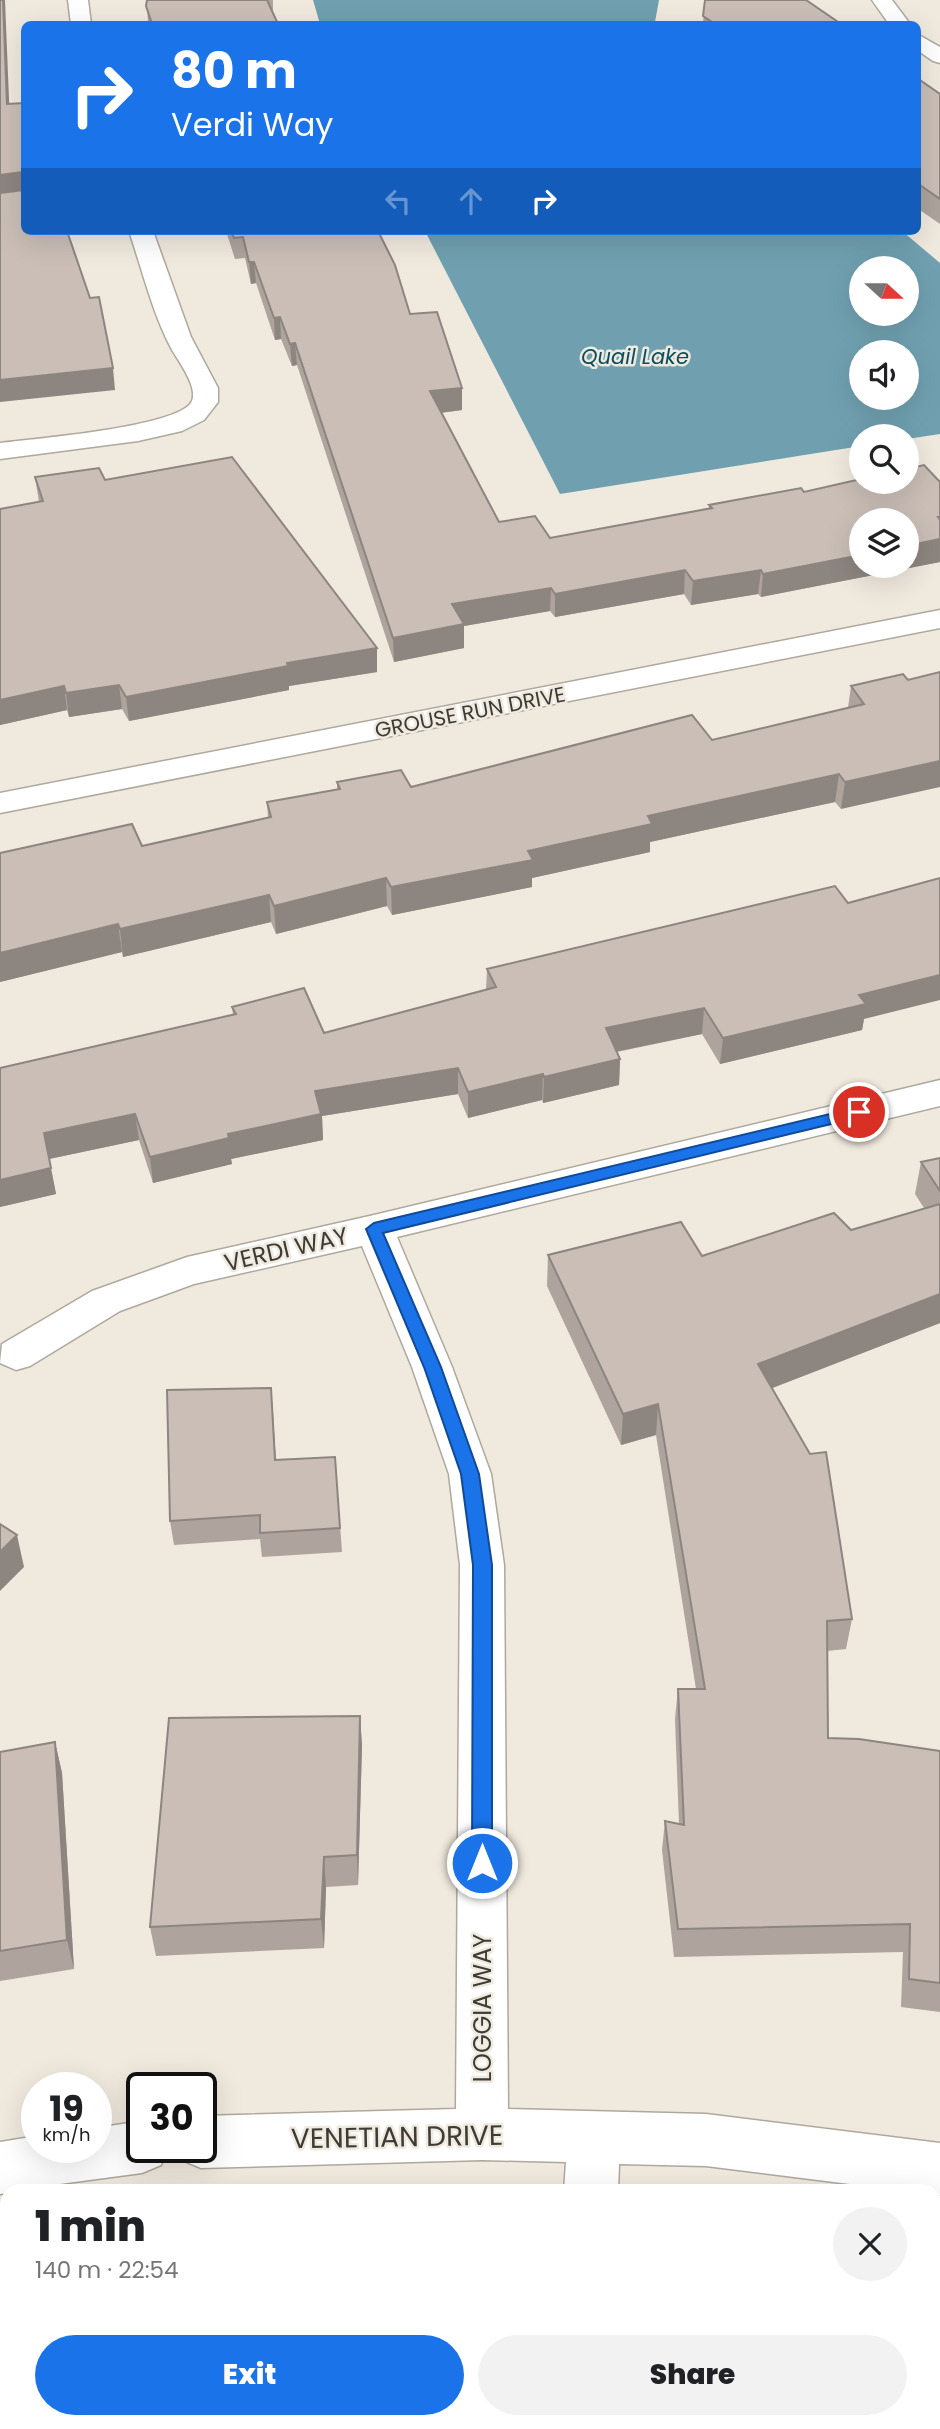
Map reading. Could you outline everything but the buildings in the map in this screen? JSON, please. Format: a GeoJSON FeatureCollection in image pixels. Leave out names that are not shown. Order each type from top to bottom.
{"type":"FeatureCollection","features":[{"type":"Feature","properties":{"kind":"street"},"geometry":{"type":"LineString","coordinates":[[78,0],[81,21]]}},
{"type":"Feature","properties":{"kind":"street"},"geometry":{"type":"LineString","coordinates":[[882,0],[897,21]]}},
{"type":"Feature","properties":{"kind":"street"},"geometry":{"type":"LineString","coordinates":[[921,43],[940,57]]}},
{"type":"Feature","properties":{"kind":"street"},"geometry":{"type":"LineString","coordinates":[[0,451],[138,433],[173,425],[195,414],[205,402],[205,388],[178,337],[142,235]]}},
{"type":"Feature","properties":{"kind":"street","name":"GROUSE RUN DRIVE"},"geometry":{"type":"LineString","coordinates":[[0,803],[940,619]]}},
{"type":"Feature","properties":{"kind":"street","name":"VERDI WAY"},"geometry":{"type":"LineString","coordinates":[[16,1355],[106,1301],[187,1271],[374,1229],[940,1093]]}},
{"type":"Feature","properties":{"kind":"street","name":"LOGGIA WAY"},"geometry":{"type":"LineString","coordinates":[[374,1229],[432,1367],[470,1474],[482,1565],[482,2134]]}},
{"type":"Feature","properties":{"kind":"street","name":"VENETIAN DRIVE"},"geometry":{"type":"LineString","coordinates":[[217,2142],[482,2134],[706,2140],[940,2169]]}},
{"type":"Feature","properties":{"kind":"street"},"geometry":{"type":"LineString","coordinates":[[590,2184],[593,2137]]}},
{"type":"Feature","properties":{"kind":"street"},"geometry":{"type":"LineString","coordinates":[[0,2168],[126,2149]]}},
{"type":"Feature","properties":{"kind":"water"},"geometry":{"type":"Polygon","coordinates":[[[313,0],[659,0],[655,21],[319,21],[313,0]]]}},
{"type":"Feature","properties":{"kind":"water","name":"Quail Lake"},"geometry":{"type":"Polygon","coordinates":[[[427,235],[907,235],[940,263],[940,434],[919,437],[919,424],[849,424],[849,448],[560,494],[427,235]]]}},
{"type":"Feature","properties":{"kind":"route"},"geometry":{"type":"LineString","coordinates":[[482,1863],[482,1565],[470,1474],[432,1367],[374,1229],[859,1112]]}}]}
